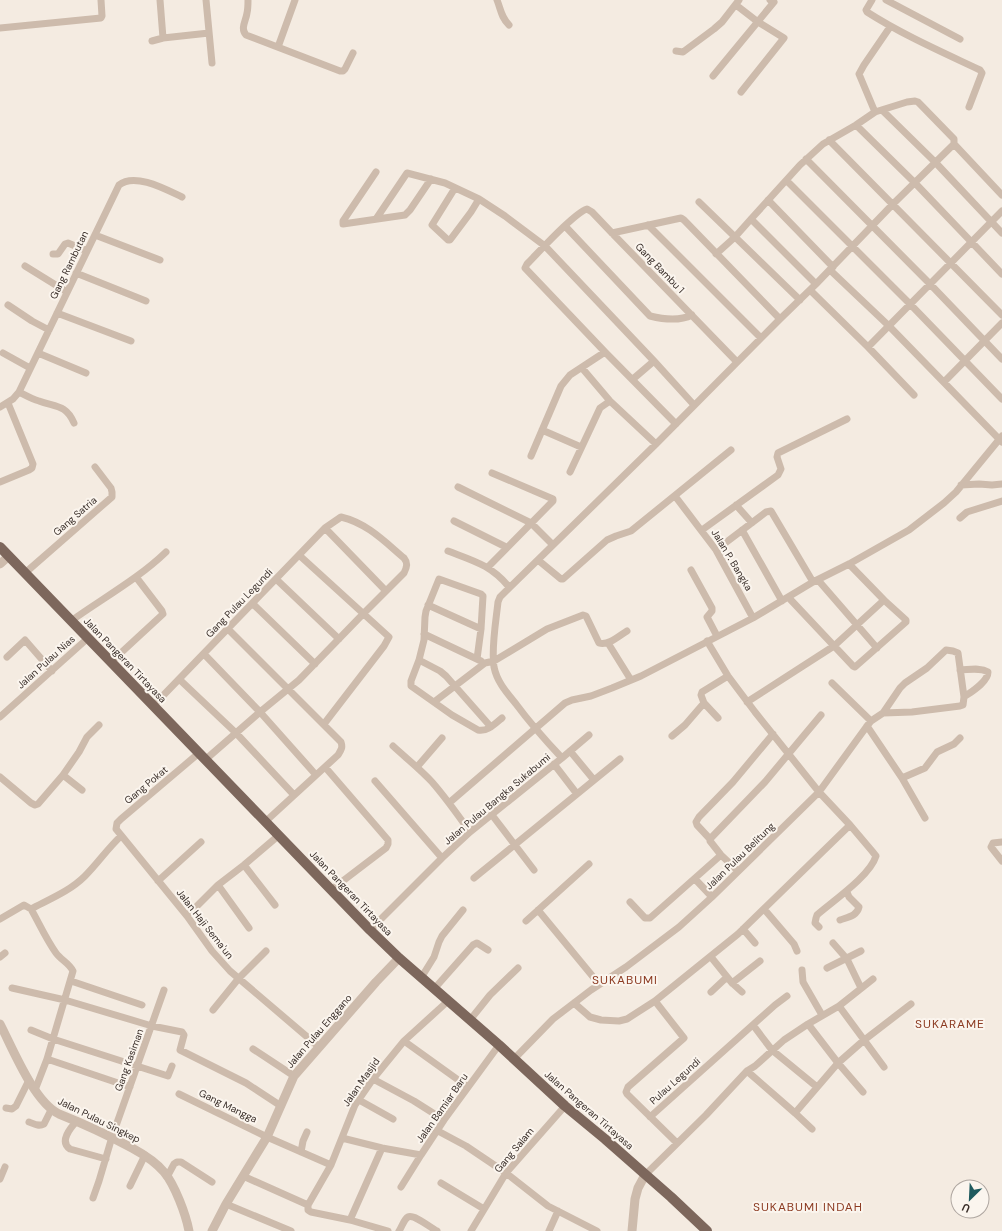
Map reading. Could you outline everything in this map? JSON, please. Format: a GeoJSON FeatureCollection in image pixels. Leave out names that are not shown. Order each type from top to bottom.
{"type":"FeatureCollection","features":[{"type":"Feature","properties":{"kind":"main road","name":"Jalan Pangeran Tirtayasa"},"geometry":{"type":"LineString","coordinates":[[0,547],[370,930],[421,978],[499,1045],[564,1106],[605,1139],[689,1213],[707,1231]]}},
{"type":"Feature","properties":{"kind":"street"},"geometry":{"type":"LineString","coordinates":[[0,28],[101,18],[100,0]]}},
{"type":"Feature","properties":{"kind":"street"},"geometry":{"type":"LineString","coordinates":[[160,0],[163,38]]}},
{"type":"Feature","properties":{"kind":"street"},"geometry":{"type":"LineString","coordinates":[[206,0],[212,63]]}},
{"type":"Feature","properties":{"kind":"street"},"geometry":{"type":"LineString","coordinates":[[248,0],[247,14],[243,27],[246,35],[340,71],[345,69],[353,53]]}},
{"type":"Feature","properties":{"kind":"street"},"geometry":{"type":"LineString","coordinates":[[278,47],[296,0]]}},
{"type":"Feature","properties":{"kind":"street"},"geometry":{"type":"LineString","coordinates":[[497,0],[500,12],[509,26]]}},
{"type":"Feature","properties":{"kind":"street"},"geometry":{"type":"LineString","coordinates":[[713,76],[774,2],[770,0]]}},
{"type":"Feature","properties":{"kind":"street"},"geometry":{"type":"LineString","coordinates":[[872,0],[866,11],[890,27],[980,70],[982,73],[969,106]]}},
{"type":"Feature","properties":{"kind":"street"},"geometry":{"type":"LineString","coordinates":[[886,0],[960,39]]}},
{"type":"Feature","properties":{"kind":"street"},"geometry":{"type":"LineString","coordinates":[[676,51],[683,52],[714,29],[722,22],[737,2],[758,22],[784,38],[741,92]]}},
{"type":"Feature","properties":{"kind":"street"},"geometry":{"type":"LineString","coordinates":[[890,27],[858,74],[879,111],[935,162],[1002,233]]}},
{"type":"Feature","properties":{"kind":"street"},"geometry":{"type":"LineString","coordinates":[[152,41],[163,38],[209,33]]}},
{"type":"Feature","properties":{"kind":"street"},"geometry":{"type":"LineString","coordinates":[[716,254],[735,237],[806,159],[829,140],[879,111],[907,102],[918,102],[954,139],[954,144],[1002,195]]}},
{"type":"Feature","properties":{"kind":"street"},"geometry":{"type":"LineString","coordinates":[[856,125],[915,183],[1002,274]]}},
{"type":"Feature","properties":{"kind":"street"},"geometry":{"type":"LineString","coordinates":[[829,140],[1002,315]]}},
{"type":"Feature","properties":{"kind":"street"},"geometry":{"type":"LineString","coordinates":[[562,758],[535,728],[502,686],[496,672],[494,645],[498,602],[500,597],[656,444],[954,144]]}},
{"type":"Feature","properties":{"kind":"street"},"geometry":{"type":"LineString","coordinates":[[806,159],[1002,359]]}},
{"type":"Feature","properties":{"kind":"street"},"geometry":{"type":"LineString","coordinates":[[376,172],[343,221],[343,224],[408,213],[431,179]]}},
{"type":"Feature","properties":{"kind":"street"},"geometry":{"type":"LineString","coordinates":[[376,218],[407,174],[431,179],[456,188],[479,199],[505,216],[545,246],[694,405]]}},
{"type":"Feature","properties":{"kind":"street","name":"Gang Rambutan"},"geometry":{"type":"LineString","coordinates":[[0,407],[8,403],[19,392],[119,185],[128,180],[143,181],[162,187],[182,197]]}},
{"type":"Feature","properties":{"kind":"street"},"geometry":{"type":"LineString","coordinates":[[787,181],[910,304],[1002,399]]}},
{"type":"Feature","properties":{"kind":"street"},"geometry":{"type":"LineString","coordinates":[[456,188],[432,225],[448,240],[450,240],[462,226],[479,199]]}},
{"type":"Feature","properties":{"kind":"street"},"geometry":{"type":"LineString","coordinates":[[449,803],[565,703],[591,696],[641,676],[753,618],[815,581],[849,564],[909,530],[944,503],[1001,439],[831,268],[768,200]]}},
{"type":"Feature","properties":{"kind":"street"},"geometry":{"type":"LineString","coordinates":[[699,202],[800,300]]}},
{"type":"Feature","properties":{"kind":"street","name":"Gang Bambu 1"},"geometry":{"type":"LineString","coordinates":[[565,226],[581,212],[587,209],[592,212],[737,362]]}},
{"type":"Feature","properties":{"kind":"street"},"geometry":{"type":"LineString","coordinates":[[868,347],[1002,211]]}},
{"type":"Feature","properties":{"kind":"street"},"geometry":{"type":"LineString","coordinates":[[612,233],[681,218],[780,319]]}},
{"type":"Feature","properties":{"kind":"street"},"geometry":{"type":"LineString","coordinates":[[751,219],[816,284]]}},
{"type":"Feature","properties":{"kind":"street"},"geometry":{"type":"LineString","coordinates":[[648,225],[761,338]]}},
{"type":"Feature","properties":{"kind":"street"},"geometry":{"type":"LineString","coordinates":[[676,424],[526,269],[527,264],[565,226],[650,316],[658,318],[682,319],[692,315]]}},
{"type":"Feature","properties":{"kind":"street"},"geometry":{"type":"LineString","coordinates":[[95,235],[160,260]]}},
{"type":"Feature","properties":{"kind":"street"},"geometry":{"type":"LineString","coordinates":[[53,254],[58,254],[68,242],[87,251]]}},
{"type":"Feature","properties":{"kind":"street"},"geometry":{"type":"LineString","coordinates":[[25,266],[68,292]]}},
{"type":"Feature","properties":{"kind":"street"},"geometry":{"type":"LineString","coordinates":[[76,273],[146,301]]}},
{"type":"Feature","properties":{"kind":"street"},"geometry":{"type":"LineString","coordinates":[[810,290],[914,395]]}},
{"type":"Feature","properties":{"kind":"street"},"geometry":{"type":"LineString","coordinates":[[8,304],[32,321],[49,330]]}},
{"type":"Feature","properties":{"kind":"street"},"geometry":{"type":"LineString","coordinates":[[57,312],[131,341]]}},
{"type":"Feature","properties":{"kind":"street"},"geometry":{"type":"LineString","coordinates":[[944,382],[1002,322]]}},
{"type":"Feature","properties":{"kind":"street"},"geometry":{"type":"LineString","coordinates":[[38,352],[86,373]]}},
{"type":"Feature","properties":{"kind":"street"},"geometry":{"type":"LineString","coordinates":[[531,456],[561,386],[570,375],[605,352]]}},
{"type":"Feature","properties":{"kind":"street"},"geometry":{"type":"LineString","coordinates":[[3,353],[30,368]]}},
{"type":"Feature","properties":{"kind":"street"},"geometry":{"type":"LineString","coordinates":[[633,379],[654,361]]}},
{"type":"Feature","properties":{"kind":"street"},"geometry":{"type":"LineString","coordinates":[[582,368],[610,401],[656,444]]}},
{"type":"Feature","properties":{"kind":"street"},"geometry":{"type":"LineString","coordinates":[[19,392],[39,402],[56,405],[65,409],[71,415],[74,423]]}},
{"type":"Feature","properties":{"kind":"street"},"geometry":{"type":"LineString","coordinates":[[570,472],[600,408],[610,401]]}},
{"type":"Feature","properties":{"kind":"street"},"geometry":{"type":"LineString","coordinates":[[0,482],[26,472],[32,468],[33,464],[8,403]]}},
{"type":"Feature","properties":{"kind":"street"},"geometry":{"type":"LineString","coordinates":[[702,530],[781,472],[777,457],[778,453],[847,419]]}},
{"type":"Feature","properties":{"kind":"street"},"geometry":{"type":"LineString","coordinates":[[542,430],[581,447]]}},
{"type":"Feature","properties":{"kind":"street"},"geometry":{"type":"LineString","coordinates":[[538,560],[561,579],[563,579],[607,540],[631,531],[731,450]]}},
{"type":"Feature","properties":{"kind":"street","name":"Gang Satria"},"geometry":{"type":"LineString","coordinates":[[25,573],[112,497],[111,488],[95,467]]}},
{"type":"Feature","properties":{"kind":"street"},"geometry":{"type":"LineString","coordinates":[[488,566],[553,502],[553,500],[492,473]]}},
{"type":"Feature","properties":{"kind":"street"},"geometry":{"type":"LineString","coordinates":[[961,485],[1002,484]]}},
{"type":"Feature","properties":{"kind":"street"},"geometry":{"type":"LineString","coordinates":[[458,487],[531,523],[553,545]]}},
{"type":"Feature","properties":{"kind":"street","name":"Jalan P. Bangka"},"geometry":{"type":"LineString","coordinates":[[675,496],[716,550],[753,618]]}},
{"type":"Feature","properties":{"kind":"street"},"geometry":{"type":"LineString","coordinates":[[960,518],[967,512],[1002,501]]}},
{"type":"Feature","properties":{"kind":"street"},"geometry":{"type":"LineString","coordinates":[[736,506],[752,523]]}},
{"type":"Feature","properties":{"kind":"street"},"geometry":{"type":"LineString","coordinates":[[716,550],[766,512],[771,511],[815,581],[877,648]]}},
{"type":"Feature","properties":{"kind":"street","name":"Gang Pulau Legundi"},"geometry":{"type":"LineString","coordinates":[[153,706],[325,528],[341,517],[352,520],[372,531],[407,561],[404,573],[386,591]]}},
{"type":"Feature","properties":{"kind":"street"},"geometry":{"type":"LineString","coordinates":[[454,521],[506,547]]}},
{"type":"Feature","properties":{"kind":"street"},"geometry":{"type":"LineString","coordinates":[[202,757],[236,733],[299,680],[386,591],[325,528]]}},
{"type":"Feature","properties":{"kind":"street"},"geometry":{"type":"LineString","coordinates":[[742,530],[785,599],[834,646],[852,666],[855,667],[906,621],[849,564]]}},
{"type":"Feature","properties":{"kind":"street"},"geometry":{"type":"LineString","coordinates":[[448,550],[488,566],[501,577],[509,588]]}},
{"type":"Feature","properties":{"kind":"street"},"geometry":{"type":"LineString","coordinates":[[71,621],[136,577],[156,562],[166,552]]}},
{"type":"Feature","properties":{"kind":"street"},"geometry":{"type":"LineString","coordinates":[[299,555],[388,636],[384,646],[324,724]]}},
{"type":"Feature","properties":{"kind":"street"},"geometry":{"type":"LineString","coordinates":[[0,564],[9,556]]}},
{"type":"Feature","properties":{"kind":"street"},"geometry":{"type":"LineString","coordinates":[[691,570],[712,608],[712,611],[707,617],[717,636]]}},
{"type":"Feature","properties":{"kind":"street"},"geometry":{"type":"LineString","coordinates":[[111,662],[163,614],[136,577]]}},
{"type":"Feature","properties":{"kind":"street"},"geometry":{"type":"LineString","coordinates":[[276,579],[339,639]]}},
{"type":"Feature","properties":{"kind":"street"},"geometry":{"type":"LineString","coordinates":[[477,658],[483,597],[480,594],[439,579],[425,617],[424,634],[419,660],[411,681],[411,686],[452,715],[478,730],[482,731],[491,727],[502,718]]}},
{"type":"Feature","properties":{"kind":"street"},"geometry":{"type":"LineString","coordinates":[[747,702],[834,646],[884,600]]}},
{"type":"Feature","properties":{"kind":"street"},"geometry":{"type":"LineString","coordinates":[[252,604],[315,664]]}},
{"type":"Feature","properties":{"kind":"street"},"geometry":{"type":"LineString","coordinates":[[428,606],[481,629]]}},
{"type":"Feature","properties":{"kind":"street"},"geometry":{"type":"LineString","coordinates":[[434,702],[485,663],[494,661],[547,630],[583,615],[586,616],[599,643],[608,643],[627,631]]}},
{"type":"Feature","properties":{"kind":"street"},"geometry":{"type":"LineString","coordinates":[[228,629],[324,724],[341,742],[342,746],[338,755],[265,822]]}},
{"type":"Feature","properties":{"kind":"street"},"geometry":{"type":"LineString","coordinates":[[424,634],[485,663]]}},
{"type":"Feature","properties":{"kind":"street","name":"Jalan Pulau Nias"},"geometry":{"type":"LineString","coordinates":[[0,717],[88,638]]}},
{"type":"Feature","properties":{"kind":"street"},"geometry":{"type":"LineString","coordinates":[[7,657],[25,640],[52,671]]}},
{"type":"Feature","properties":{"kind":"street"},"geometry":{"type":"LineString","coordinates":[[707,641],[728,676],[747,702],[819,792],[850,825],[876,856],[872,864],[847,892],[817,915],[816,922],[819,927]]}},
{"type":"Feature","properties":{"kind":"street"},"geometry":{"type":"LineString","coordinates":[[608,643],[630,680]]}},
{"type":"Feature","properties":{"kind":"street","name":"Jalan Pulau Belitung"},"geometry":{"type":"LineString","coordinates":[[514,1059],[553,1018],[599,984],[626,967],[679,927],[712,897],[819,792],[869,723],[883,713],[900,688],[927,668],[946,650],[953,650],[958,653],[960,670]]}},
{"type":"Feature","properties":{"kind":"street"},"geometry":{"type":"LineString","coordinates":[[204,654],[260,712],[316,775]]}},
{"type":"Feature","properties":{"kind":"street"},"geometry":{"type":"LineString","coordinates":[[419,660],[440,671],[491,727]]}},
{"type":"Feature","properties":{"kind":"street"},"geometry":{"type":"LineString","coordinates":[[883,713],[912,712],[963,705],[964,697],[960,670],[981,669],[988,672],[985,680],[964,697]]}},
{"type":"Feature","properties":{"kind":"street"},"geometry":{"type":"LineString","coordinates":[[718,718],[704,703],[701,693],[728,676]]}},
{"type":"Feature","properties":{"kind":"street"},"geometry":{"type":"LineString","coordinates":[[179,679],[236,733],[294,795]]}},
{"type":"Feature","properties":{"kind":"street"},"geometry":{"type":"LineString","coordinates":[[832,683],[869,723],[925,818]]}},
{"type":"Feature","properties":{"kind":"street"},"geometry":{"type":"LineString","coordinates":[[672,736],[685,725],[704,703]]}},
{"type":"Feature","properties":{"kind":"street"},"geometry":{"type":"LineString","coordinates":[[710,839],[765,782],[821,715]]}},
{"type":"Feature","properties":{"kind":"street"},"geometry":{"type":"LineString","coordinates":[[0,777],[32,803],[35,805],[38,804],[63,775],[79,752],[87,737],[99,725]]}},
{"type":"Feature","properties":{"kind":"street"},"geometry":{"type":"LineString","coordinates":[[738,871],[696,825],[696,822],[733,782],[773,734]]}},
{"type":"Feature","properties":{"kind":"street","name":"Jalan Pulau Bangka Sukabumi"},"geometry":{"type":"LineString","coordinates":[[370,930],[470,832],[589,735]]}},
{"type":"Feature","properties":{"kind":"street"},"geometry":{"type":"LineString","coordinates":[[416,767],[442,738]]}},
{"type":"Feature","properties":{"kind":"street"},"geometry":{"type":"LineString","coordinates":[[902,778],[926,768],[937,752],[954,744],[960,738]]}},
{"type":"Feature","properties":{"kind":"street"},"geometry":{"type":"LineString","coordinates":[[393,746],[431,782],[449,803],[470,832]]}},
{"type":"Feature","properties":{"kind":"street"},"geometry":{"type":"LineString","coordinates":[[570,751],[594,780]]}},
{"type":"Feature","properties":{"kind":"street","name":"Gang Pokat"},"geometry":{"type":"LineString","coordinates":[[121,836],[116,829],[117,823],[202,757]]}},
{"type":"Feature","properties":{"kind":"street"},"geometry":{"type":"LineString","coordinates":[[474,878],[620,759]]}},
{"type":"Feature","properties":{"kind":"street"},"geometry":{"type":"LineString","coordinates":[[554,764],[577,794]]}},
{"type":"Feature","properties":{"kind":"street"},"geometry":{"type":"LineString","coordinates":[[325,767],[388,840],[386,848],[331,890]]}},
{"type":"Feature","properties":{"kind":"street"},"geometry":{"type":"LineString","coordinates":[[63,775],[82,790]]}},
{"type":"Feature","properties":{"kind":"street"},"geometry":{"type":"LineString","coordinates":[[375,781],[442,858]]}},
{"type":"Feature","properties":{"kind":"street"},"geometry":{"type":"LineString","coordinates":[[492,815],[534,870]]}},
{"type":"Feature","properties":{"kind":"street"},"geometry":{"type":"LineString","coordinates":[[574,1003],[590,1018],[619,1021],[626,1019],[655,1001],[711,957],[743,929],[850,825]]}},
{"type":"Feature","properties":{"kind":"street"},"geometry":{"type":"LineString","coordinates":[[32,909],[66,891],[85,876],[121,836]]}},
{"type":"Feature","properties":{"kind":"street","name":"Jalan Haji Sema'un"},"geometry":{"type":"LineString","coordinates":[[121,836],[187,916],[212,951],[230,971],[320,1047]]}},
{"type":"Feature","properties":{"kind":"street"},"geometry":{"type":"LineString","coordinates":[[187,916],[218,884],[244,865],[278,836]]}},
{"type":"Feature","properties":{"kind":"street"},"geometry":{"type":"LineString","coordinates":[[158,881],[201,842]]}},
{"type":"Feature","properties":{"kind":"street"},"geometry":{"type":"LineString","coordinates":[[1002,842],[993,843],[991,847],[1002,861]]}},
{"type":"Feature","properties":{"kind":"street"},"geometry":{"type":"LineString","coordinates":[[630,902],[645,918],[650,918],[722,855]]}},
{"type":"Feature","properties":{"kind":"street"},"geometry":{"type":"LineString","coordinates":[[526,921],[589,864]]}},
{"type":"Feature","properties":{"kind":"street"},"geometry":{"type":"LineString","coordinates":[[244,865],[274,905]]}},
{"type":"Feature","properties":{"kind":"street"},"geometry":{"type":"LineString","coordinates":[[695,879],[712,897]]}},
{"type":"Feature","properties":{"kind":"street"},"geometry":{"type":"LineString","coordinates":[[218,884],[249,928]]}},
{"type":"Feature","properties":{"kind":"street"},"geometry":{"type":"LineString","coordinates":[[840,920],[851,916],[859,909],[859,907],[849,897],[847,892]]}},
{"type":"Feature","properties":{"kind":"street"},"geometry":{"type":"LineString","coordinates":[[0,919],[24,905],[32,909],[55,952],[71,967],[73,971],[47,1059],[35,1090]]}},
{"type":"Feature","properties":{"kind":"street"},"geometry":{"type":"LineString","coordinates":[[421,978],[434,957],[442,936],[463,910]]}},
{"type":"Feature","properties":{"kind":"street"},"geometry":{"type":"LineString","coordinates":[[538,910],[599,984]]}},
{"type":"Feature","properties":{"kind":"street"},"geometry":{"type":"LineString","coordinates":[[764,910],[794,944],[797,951]]}},
{"type":"Feature","properties":{"kind":"street"},"geometry":{"type":"LineString","coordinates":[[743,929],[756,942]]}},
{"type":"Feature","properties":{"kind":"street"},"geometry":{"type":"LineString","coordinates":[[434,989],[473,945],[477,943],[480,944],[488,950]]}},
{"type":"Feature","properties":{"kind":"street"},"geometry":{"type":"LineString","coordinates":[[833,943],[846,959],[861,988]]}},
{"type":"Feature","properties":{"kind":"street"},"geometry":{"type":"LineString","coordinates":[[213,1010],[239,978],[266,951]]}},
{"type":"Feature","properties":{"kind":"street"},"geometry":{"type":"LineString","coordinates":[[826,968],[861,951]]}},
{"type":"Feature","properties":{"kind":"street"},"geometry":{"type":"LineString","coordinates":[[711,957],[732,983],[742,992]]}},
{"type":"Feature","properties":{"kind":"street","name":"Jalan Pulau Enggano"},"geometry":{"type":"LineString","coordinates":[[212,1231],[226,1204],[268,1137],[294,1076],[376,982],[399,958]]}},
{"type":"Feature","properties":{"kind":"street"},"geometry":{"type":"LineString","coordinates":[[732,983],[760,961]]}},
{"type":"Feature","properties":{"kind":"street"},"geometry":{"type":"LineString","coordinates":[[470,1020],[490,996],[518,968]]}},
{"type":"Feature","properties":{"kind":"street"},"geometry":{"type":"LineString","coordinates":[[802,970],[803,982],[822,1015]]}},
{"type":"Feature","properties":{"kind":"street"},"geometry":{"type":"LineString","coordinates":[[711,992],[727,977]]}},
{"type":"Feature","properties":{"kind":"street"},"geometry":{"type":"LineString","coordinates":[[632,1231],[635,1199],[645,1175],[706,1115],[747,1071],[756,1066],[784,1040],[822,1015],[839,1006],[873,979]]}},
{"type":"Feature","properties":{"kind":"street"},"geometry":{"type":"LineString","coordinates":[[71,981],[142,1005]]}},
{"type":"Feature","properties":{"kind":"street"},"geometry":{"type":"LineString","coordinates":[[12,988],[65,1000],[152,1026],[182,1032],[184,1035],[180,1050],[246,1083],[281,1106]]}},
{"type":"Feature","properties":{"kind":"street","name":"Gang Kasiman"},"geometry":{"type":"LineString","coordinates":[[93,1198],[112,1137],[164,990]]}},
{"type":"Feature","properties":{"kind":"street","name":"Pulau Legundi"},"geometry":{"type":"LineString","coordinates":[[676,1143],[650,1117],[787,996]]}},
{"type":"Feature","properties":{"kind":"street","name":"Jalan Masjid"},"geometry":{"type":"LineString","coordinates":[[308,1205],[330,1165],[352,1110],[374,1079],[404,1042],[448,1001]]}},
{"type":"Feature","properties":{"kind":"street"},"geometry":{"type":"LineString","coordinates":[[650,1117],[627,1094],[626,1089],[684,1038],[655,1001]]}},
{"type":"Feature","properties":{"kind":"street"},"geometry":{"type":"LineString","coordinates":[[795,1113],[838,1063],[863,1041],[911,1004]]}},
{"type":"Feature","properties":{"kind":"street"},"geometry":{"type":"LineString","coordinates":[[839,1006],[863,1041],[884,1067]]}},
{"type":"Feature","properties":{"kind":"street"},"geometry":{"type":"LineString","coordinates":[[808,1024],[838,1063],[863,1092]]}},
{"type":"Feature","properties":{"kind":"street","name":"Jalan Pulau Singkep"},"geometry":{"type":"LineString","coordinates":[[0,1025],[35,1090],[52,1110],[112,1137],[145,1155],[164,1171],[181,1206],[189,1231]]}},
{"type":"Feature","properties":{"kind":"street"},"geometry":{"type":"LineString","coordinates":[[753,1025],[772,1050],[817,1087]]}},
{"type":"Feature","properties":{"kind":"street"},"geometry":{"type":"LineString","coordinates":[[31,1030],[168,1076],[172,1066]]}},
{"type":"Feature","properties":{"kind":"street"},"geometry":{"type":"LineString","coordinates":[[404,1042],[468,1087]]}},
{"type":"Feature","properties":{"kind":"street","name":"Jalan Bamiar Baru"},"geometry":{"type":"LineString","coordinates":[[342,1138],[420,1156],[444,1120],[499,1045]]}},
{"type":"Feature","properties":{"kind":"street"},"geometry":{"type":"LineString","coordinates":[[253,1049],[294,1076]]}},
{"type":"Feature","properties":{"kind":"street"},"geometry":{"type":"LineString","coordinates":[[47,1059],[130,1087]]}},
{"type":"Feature","properties":{"kind":"street"},"geometry":{"type":"LineString","coordinates":[[747,1071],[812,1129]]}},
{"type":"Feature","properties":{"kind":"street"},"geometry":{"type":"LineString","coordinates":[[374,1079],[414,1101],[444,1120]]}},
{"type":"Feature","properties":{"kind":"street"},"geometry":{"type":"LineString","coordinates":[[6,1108],[12,1109],[16,1106],[29,1080]]}},
{"type":"Feature","properties":{"kind":"street","name":"Gang Mangga"},"geometry":{"type":"LineString","coordinates":[[179,1094],[330,1165]]}},
{"type":"Feature","properties":{"kind":"street"},"geometry":{"type":"LineString","coordinates":[[359,1100],[393,1119]]}},
{"type":"Feature","properties":{"kind":"street","name":"Gang Salam"},"geometry":{"type":"LineString","coordinates":[[470,1231],[506,1173],[564,1106]]}},
{"type":"Feature","properties":{"kind":"street"},"geometry":{"type":"LineString","coordinates":[[29,1122],[37,1126],[41,1126],[44,1124],[52,1110]]}},
{"type":"Feature","properties":{"kind":"street"},"geometry":{"type":"LineString","coordinates":[[77,1121],[70,1129],[65,1140],[64,1143],[66,1146],[106,1159]]}},
{"type":"Feature","properties":{"kind":"street"},"geometry":{"type":"LineString","coordinates":[[438,1131],[466,1146],[506,1173],[540,1201],[597,1231]]}},
{"type":"Feature","properties":{"kind":"street"},"geometry":{"type":"LineString","coordinates":[[301,1152],[303,1141],[307,1132]]}},
{"type":"Feature","properties":{"kind":"street"},"geometry":{"type":"LineString","coordinates":[[350,1220],[382,1148]]}},
{"type":"Feature","properties":{"kind":"street"},"geometry":{"type":"LineString","coordinates":[[130,1186],[145,1155]]}},
{"type":"Feature","properties":{"kind":"street"},"geometry":{"type":"LineString","coordinates":[[401,1187],[420,1156]]}},
{"type":"Feature","properties":{"kind":"street"},"geometry":{"type":"LineString","coordinates":[[167,1177],[174,1164],[177,1162],[182,1162],[212,1182]]}},
{"type":"Feature","properties":{"kind":"street"},"geometry":{"type":"LineString","coordinates":[[0,1179],[5,1167]]}},
{"type":"Feature","properties":{"kind":"street"},"geometry":{"type":"LineString","coordinates":[[243,1176],[308,1205],[308,1210],[311,1212],[350,1220],[388,1231]]}},
{"type":"Feature","properties":{"kind":"street"},"geometry":{"type":"LineString","coordinates":[[441,1183],[484,1209]]}},
{"type":"Feature","properties":{"kind":"street"},"geometry":{"type":"LineString","coordinates":[[226,1204],[291,1231]]}},
{"type":"Feature","properties":{"kind":"street"},"geometry":{"type":"LineString","coordinates":[[549,1231],[558,1211]]}},
{"type":"Feature","properties":{"kind":"street"},"geometry":{"type":"LineString","coordinates":[[400,1231],[409,1217],[413,1217],[437,1231]]}},
{"type":"Feature","properties":{"kind":"district","name":"SUKABUMI"},"geometry":{"type":"Point","coordinates":[625,980]}},
{"type":"Feature","properties":{"kind":"district","name":"SUKARAME"},"geometry":{"type":"Point","coordinates":[950,1024]}},
{"type":"Feature","properties":{"kind":"district","name":"SUKABUMI INDAH"},"geometry":{"type":"Point","coordinates":[808,1207]}}]}
